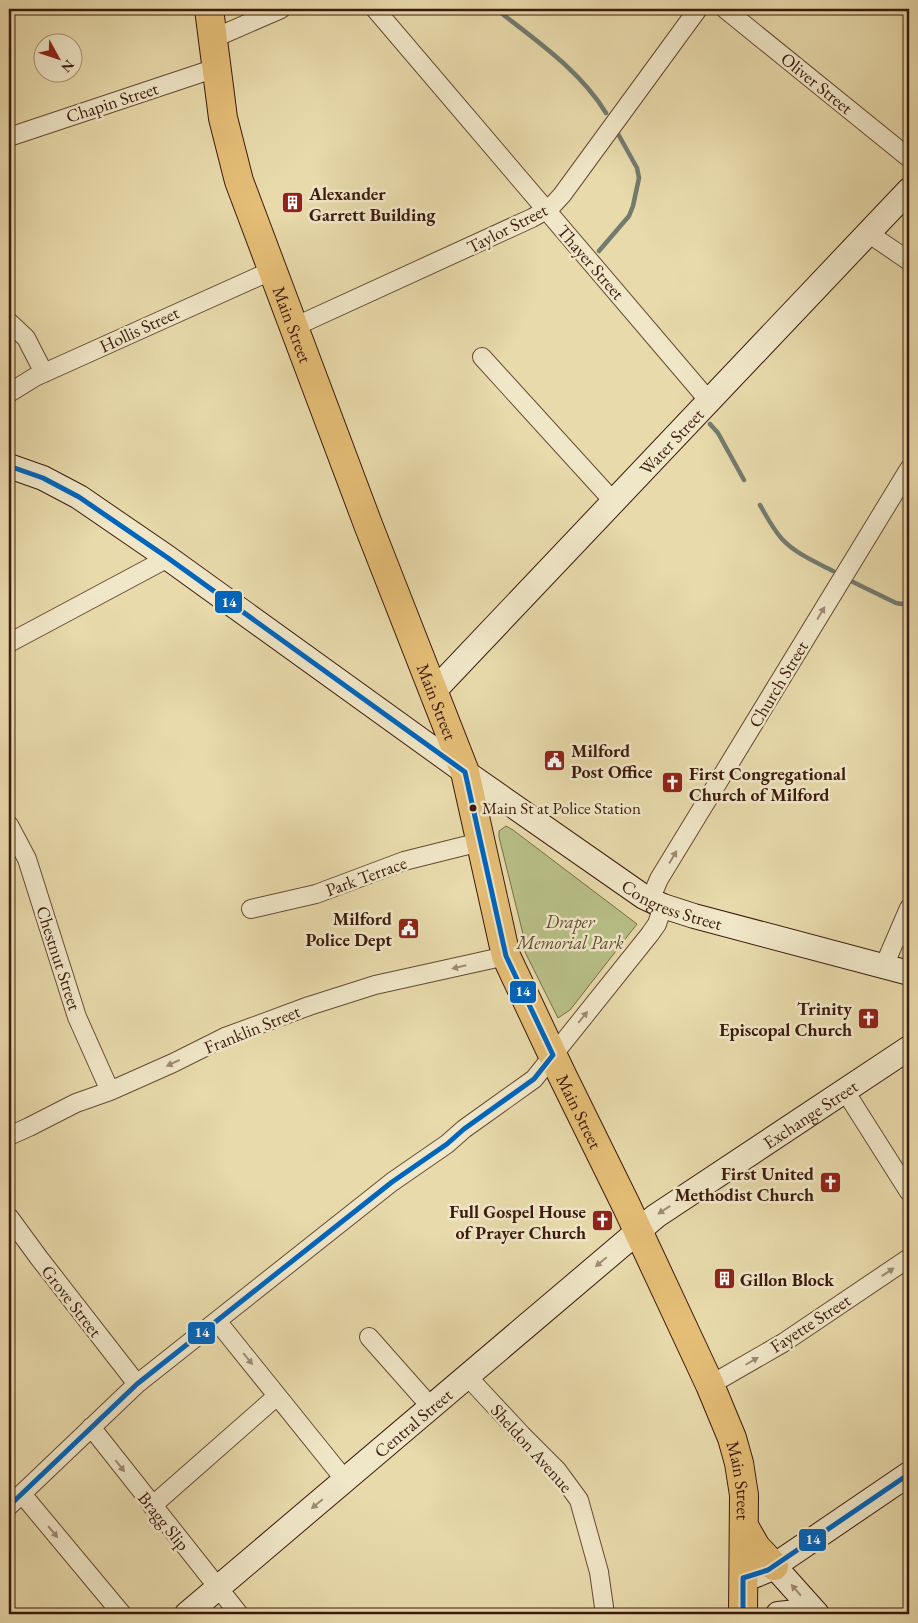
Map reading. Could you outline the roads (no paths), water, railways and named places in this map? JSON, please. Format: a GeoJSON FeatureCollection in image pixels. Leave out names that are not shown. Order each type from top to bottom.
{"type":"FeatureCollection","features":[{"type":"Feature","properties":{"kind":"main road","name":"Main Street"},"geometry":{"type":"LineString","coordinates":[[209,9],[223,118],[241,186],[465,772],[506,956],[638,1231],[728,1427],[743,1488],[743,1614]]}},
{"type":"Feature","properties":{"kind":"main road","name":"Water Street"},"geometry":{"type":"LineString","coordinates":[[433,692],[909,190]]}},
{"type":"Feature","properties":{"kind":"main road","name":"Congress Street"},"geometry":{"type":"LineString","coordinates":[[9,466],[43,478],[79,497],[168,558],[622,883],[656,903],[721,924],[909,972]]}},
{"type":"Feature","properties":{"kind":"main road","name":"Exchange Street"},"geometry":{"type":"LineString","coordinates":[[638,1231],[656,1216],[909,1048]]}},
{"type":"Feature","properties":{"kind":"main road","name":"Central Street"},"geometry":{"type":"LineString","coordinates":[[187,1614],[638,1231]]}},
{"type":"Feature","properties":{"kind":"main road"},"geometry":{"type":"LineString","coordinates":[[743,1578],[762,1573],[774,1566],[909,1474]]}},
{"type":"Feature","properties":{"kind":"main road"},"geometry":{"type":"LineString","coordinates":[[744,1526],[756,1547],[817,1614]]}},
{"type":"Feature","properties":{"kind":"main road"},"geometry":{"type":"LineString","coordinates":[[749,1614],[797,1612],[809,1614]]}},
{"type":"Feature","properties":{"kind":"street"},"geometry":{"type":"LineString","coordinates":[[212,39],[281,9]]}},
{"type":"Feature","properties":{"kind":"street","name":"Thayer Street"},"geometry":{"type":"LineString","coordinates":[[375,9],[709,401]]}},
{"type":"Feature","properties":{"kind":"street","name":"Taylor Street"},"geometry":{"type":"LineString","coordinates":[[294,327],[546,210],[562,195],[698,9]]}},
{"type":"Feature","properties":{"kind":"street","name":"Oliver Street"},"geometry":{"type":"LineString","coordinates":[[725,9],[909,158]]}},
{"type":"Feature","properties":{"kind":"street","name":"Chapin Street"},"geometry":{"type":"LineString","coordinates":[[9,137],[216,68]]}},
{"type":"Feature","properties":{"kind":"street"},"geometry":{"type":"LineString","coordinates":[[868,233],[909,261]]}},
{"type":"Feature","properties":{"kind":"street","name":"Hollis Street"},"geometry":{"type":"LineString","coordinates":[[9,394],[44,373],[272,270]]}},
{"type":"Feature","properties":{"kind":"street"},"geometry":{"type":"LineString","coordinates":[[9,322],[26,338],[44,373]]}},
{"type":"Feature","properties":{"kind":"street"},"geometry":{"type":"LineString","coordinates":[[482,356],[614,502]]}},
{"type":"Feature","properties":{"kind":"street","name":"Church Street"},"geometry":{"type":"LineString","coordinates":[[9,1506],[137,1384],[392,1182],[447,1144],[534,1079],[650,934],[659,918],[656,903],[659,879],[909,469]]}},
{"type":"Feature","properties":{"kind":"street"},"geometry":{"type":"LineString","coordinates":[[9,644],[168,558]]}},
{"type":"Feature","properties":{"kind":"street","name":"Chestnut Street"},"geometry":{"type":"LineString","coordinates":[[9,825],[27,859],[77,1017],[110,1091]]}},
{"type":"Feature","properties":{"kind":"street","name":"Park Terrace"},"geometry":{"type":"LineString","coordinates":[[252,910],[316,894],[404,861],[480,842]]}},
{"type":"Feature","properties":{"kind":"street"},"geometry":{"type":"LineString","coordinates":[[884,966],[909,908]]}},
{"type":"Feature","properties":{"kind":"street","name":"Franklin Street"},"geometry":{"type":"LineString","coordinates":[[9,1136],[76,1103],[110,1091],[173,1063],[226,1036],[309,1006],[375,985],[506,956]]}},
{"type":"Feature","properties":{"kind":"street"},"geometry":{"type":"LineString","coordinates":[[845,1091],[909,1192]]}},
{"type":"Feature","properties":{"kind":"street","name":"Grove Street"},"geometry":{"type":"LineString","coordinates":[[9,1217],[137,1384]]}},
{"type":"Feature","properties":{"kind":"street","name":"Fayette Street"},"geometry":{"type":"LineString","coordinates":[[710,1385],[782,1343],[909,1258]]}},
{"type":"Feature","properties":{"kind":"street"},"geometry":{"type":"LineString","coordinates":[[217,1321],[345,1480]]}},
{"type":"Feature","properties":{"kind":"street"},"geometry":{"type":"LineString","coordinates":[[369,1337],[431,1407]]}},
{"type":"Feature","properties":{"kind":"street","name":"Sheldon Avenue"},"geometry":{"type":"LineString","coordinates":[[467,1376],[557,1470],[579,1500],[599,1572],[605,1614]]}},
{"type":"Feature","properties":{"kind":"street"},"geometry":{"type":"LineString","coordinates":[[152,1506],[277,1396]]}},
{"type":"Feature","properties":{"kind":"street","name":"Bragg Slip"},"geometry":{"type":"LineString","coordinates":[[90,1428],[239,1614]]}},
{"type":"Feature","properties":{"kind":"street"},"geometry":{"type":"LineString","coordinates":[[22,1494],[122,1614]]}},
{"type":"Feature","properties":{"kind":"waterway"},"geometry":{"type":"LineString","coordinates":[[496,9],[570,69],[595,97],[606,113]]}},
{"type":"Feature","properties":{"kind":"waterway"},"geometry":{"type":"LineString","coordinates":[[599,251],[629,216],[639,178],[637,168],[617,132]]}},
{"type":"Feature","properties":{"kind":"waterway"},"geometry":{"type":"LineString","coordinates":[[710,424],[718,433],[744,480]]}},
{"type":"Feature","properties":{"kind":"waterway"},"geometry":{"type":"LineString","coordinates":[[760,505],[770,523],[782,539],[793,549],[833,571]]}},
{"type":"Feature","properties":{"kind":"waterway"},"geometry":{"type":"LineString","coordinates":[[853,582],[896,603],[909,602]]}},
{"type":"Feature","properties":{"kind":"place","name":"Alexander Garrett Building"},"geometry":{"type":"Point","coordinates":[293,203]}},
{"type":"Feature","properties":{"kind":"place","name":"Milford Post Office"},"geometry":{"type":"Point","coordinates":[555,760]}},
{"type":"Feature","properties":{"kind":"place","name":"First Congregational Church of Milford"},"geometry":{"type":"Point","coordinates":[673,783]}},
{"type":"Feature","properties":{"kind":"place","name":"Main St at Police Station"},"geometry":{"type":"Point","coordinates":[473,808]}},
{"type":"Feature","properties":{"kind":"place","name":"Milford Police Dept"},"geometry":{"type":"Point","coordinates":[408,928]}},
{"type":"Feature","properties":{"kind":"place","name":"Trinity Episcopal Church"},"geometry":{"type":"Point","coordinates":[868,1018]}},
{"type":"Feature","properties":{"kind":"place","name":"First United Methodist Church"},"geometry":{"type":"Point","coordinates":[830,1183]}},
{"type":"Feature","properties":{"kind":"place","name":"Full Gospel House of Prayer Church"},"geometry":{"type":"Point","coordinates":[602,1221]}},
{"type":"Feature","properties":{"kind":"place","name":"Gillon Block"},"geometry":{"type":"Point","coordinates":[724,1279]}},
{"type":"Feature","properties":{"kind":"park label","name":"Draper Memorial Park"},"geometry":{"type":"Point","coordinates":[570,931]}}]}
